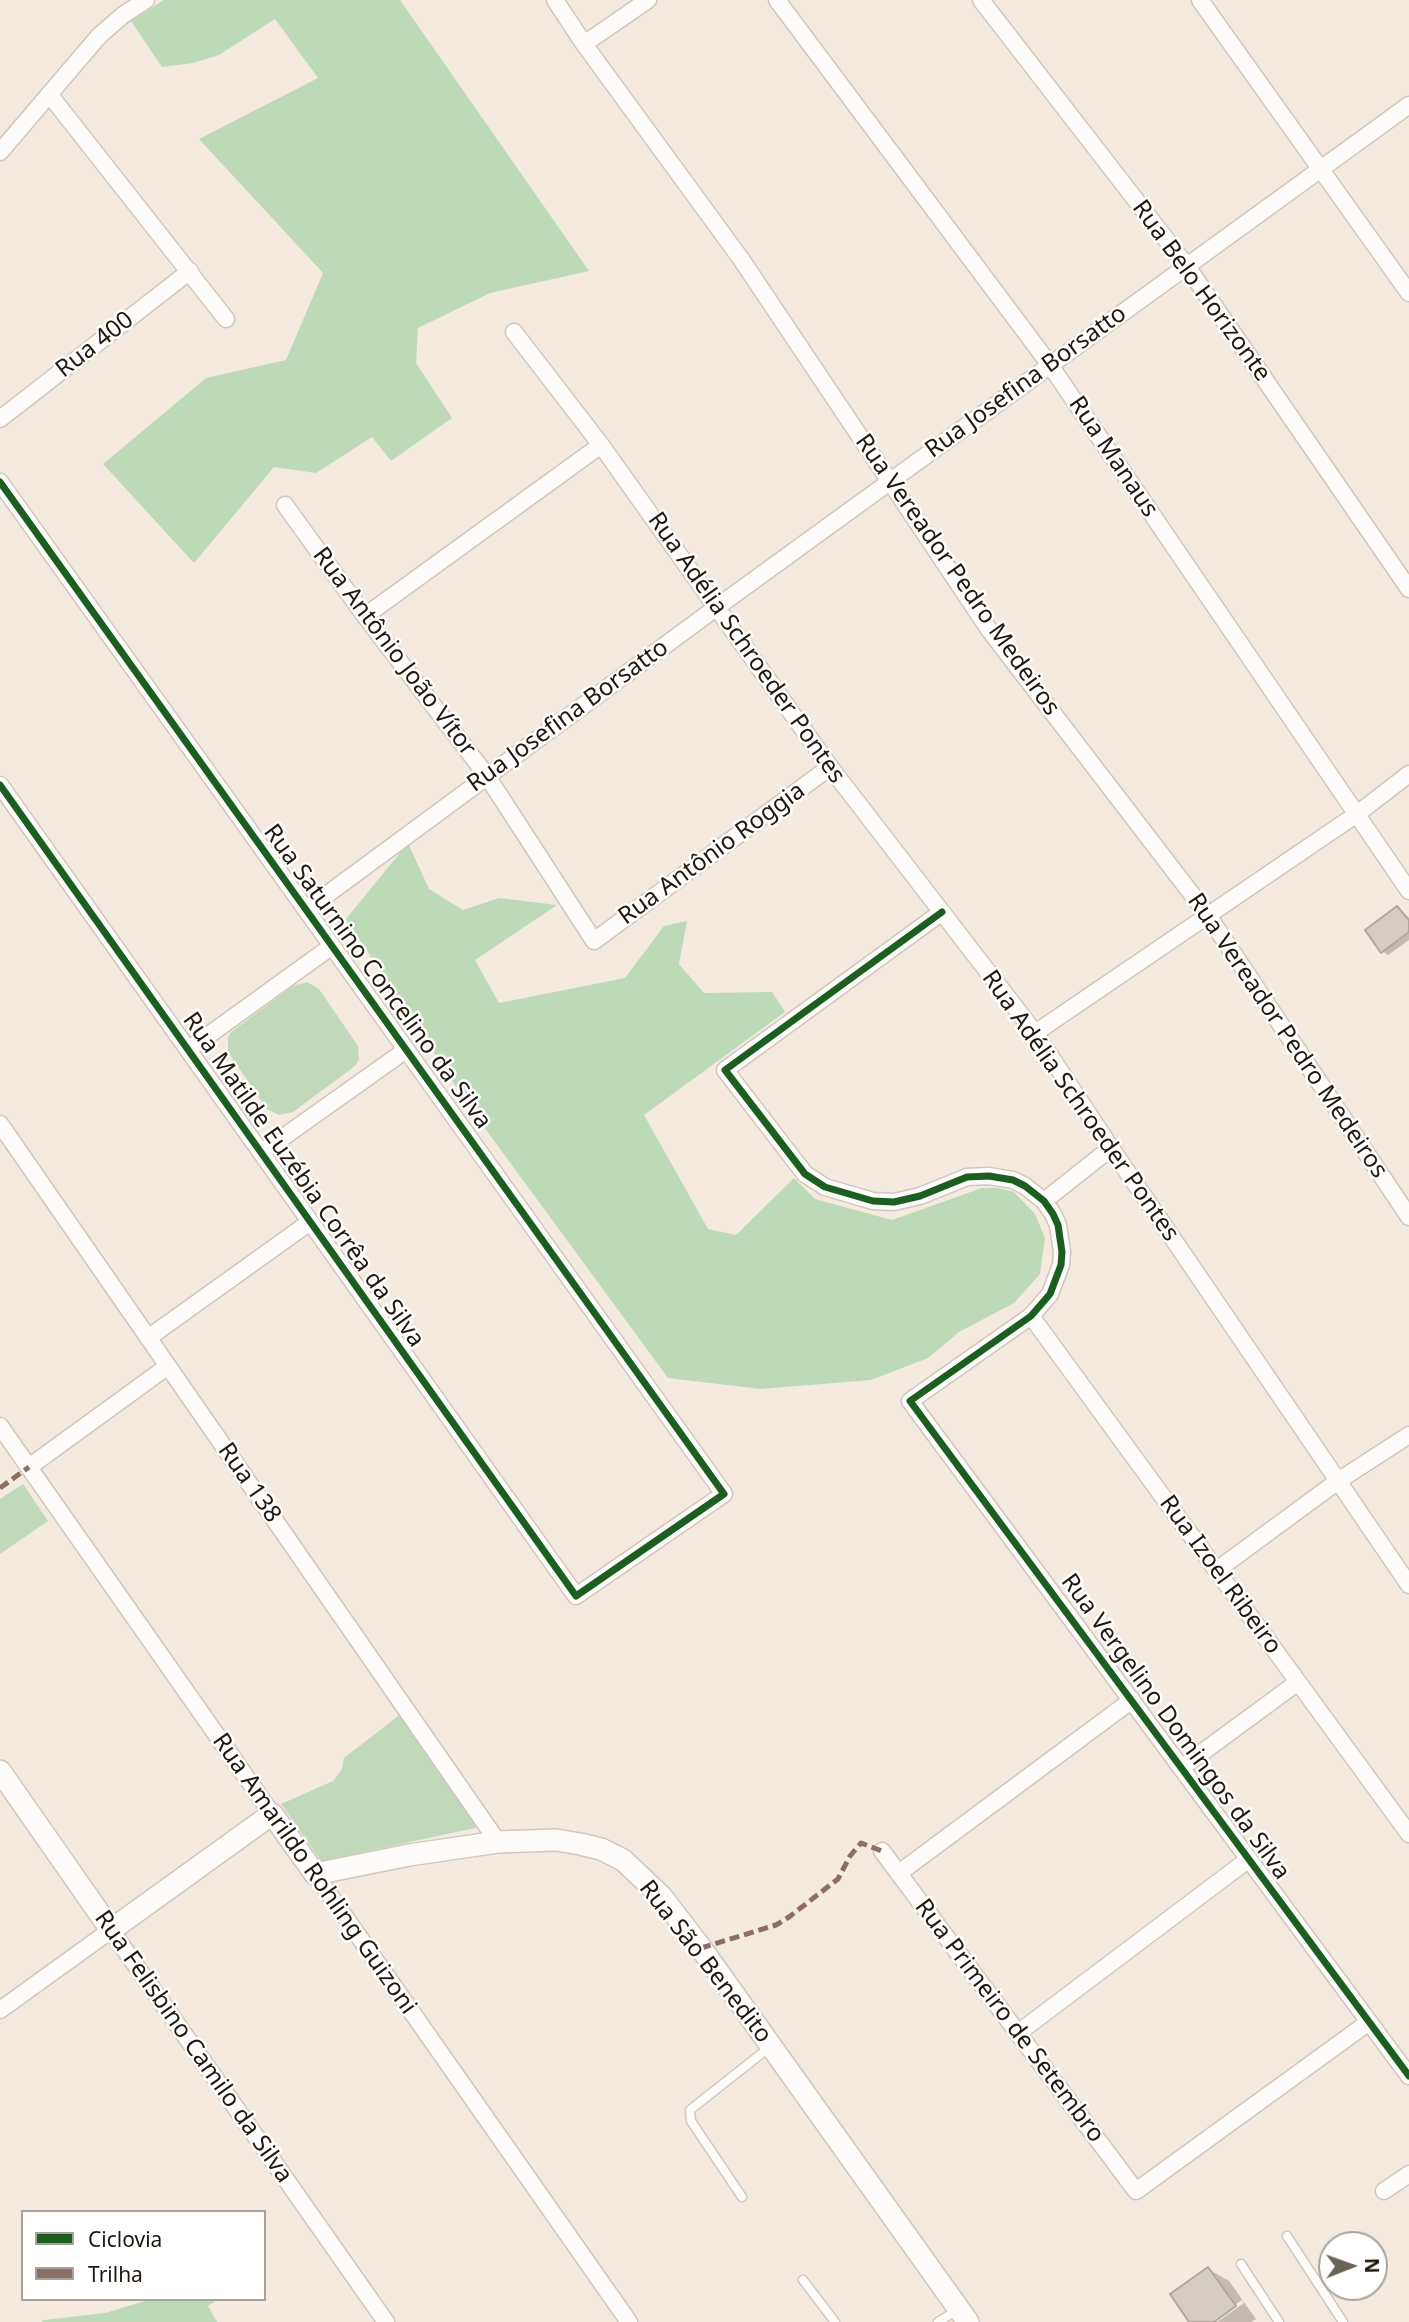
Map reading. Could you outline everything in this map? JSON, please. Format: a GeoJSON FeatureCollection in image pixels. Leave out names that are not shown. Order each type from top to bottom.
{"type":"FeatureCollection","features":[{"type":"Feature","properties":{"kind":"street"},"geometry":{"type":"LineString","coordinates":[[0,152],[99,36],[146,0]]}},
{"type":"Feature","properties":{"kind":"street","name":"Rua Vereador Pedro Medeiros"},"geometry":{"type":"LineString","coordinates":[[555,0],[584,44],[741,259],[990,631],[1207,914],[1409,1217]]}},
{"type":"Feature","properties":{"kind":"street"},"geometry":{"type":"LineString","coordinates":[[584,44],[648,0]]}},
{"type":"Feature","properties":{"kind":"street","name":"Rua Manaus"},"geometry":{"type":"LineString","coordinates":[[777,0],[1050,365],[1409,891]]}},
{"type":"Feature","properties":{"kind":"street","name":"Rua Belo Horizonte"},"geometry":{"type":"LineString","coordinates":[[981,0],[1186,265],[1409,589]]}},
{"type":"Feature","properties":{"kind":"street"},"geometry":{"type":"LineString","coordinates":[[1200,0],[1409,293]]}},
{"type":"Feature","properties":{"kind":"street"},"geometry":{"type":"LineString","coordinates":[[49,94],[226,318]]}},
{"type":"Feature","properties":{"kind":"street","name":"Rua Josefina Borsatto"},"geometry":{"type":"LineString","coordinates":[[306,910],[717,607],[1409,105]]}},
{"type":"Feature","properties":{"kind":"street","name":"Rua 400"},"geometry":{"type":"LineString","coordinates":[[0,419],[190,271]]}},
{"type":"Feature","properties":{"kind":"street","name":"Rua Adélia Schroeder Pontes"},"geometry":{"type":"LineString","coordinates":[[514,332],[601,445],[830,767],[1035,1033],[1409,1585]]}},
{"type":"Feature","properties":{"kind":"street"},"geometry":{"type":"LineString","coordinates":[[365,616],[601,445]]}},
{"type":"Feature","properties":{"kind":"street","name":"Rua Saturnino Concelino da Silva"},"geometry":{"type":"LineString","coordinates":[[3,492],[724,1494],[576,1596]]}},
{"type":"Feature","properties":{"kind":"street","name":"Rua Antônio João Vítor"},"geometry":{"type":"LineString","coordinates":[[285,505],[365,616],[487,776],[594,941]]}},
{"type":"Feature","properties":{"kind":"street","name":"Rua Antônio Roggia"},"geometry":{"type":"LineString","coordinates":[[594,941],[830,767]]}},
{"type":"Feature","properties":{"kind":"street"},"geometry":{"type":"LineString","coordinates":[[1035,1033],[1357,814],[1409,774]]}},
{"type":"Feature","properties":{"kind":"street","name":"Rua Matilde Euzébia Corrêa da Silva"},"geometry":{"type":"LineString","coordinates":[[0,785],[576,1596]]}},
{"type":"Feature","properties":{"kind":"street"},"geometry":{"type":"LineString","coordinates":[[942,912],[725,1070],[805,1174],[825,1187],[873,1201],[894,1202],[920,1196],[967,1177],[979,1175],[1013,1180],[1044,1201],[1058,1225],[1061,1265],[1050,1294],[1031,1316]]}},
{"type":"Feature","properties":{"kind":"street"},"geometry":{"type":"LineString","coordinates":[[188,1050],[332,946]]}},
{"type":"Feature","properties":{"kind":"street"},"geometry":{"type":"LineString","coordinates":[[261,1153],[406,1050]]}},
{"type":"Feature","properties":{"kind":"street","name":"Rua 138"},"geometry":{"type":"LineString","coordinates":[[0,1124],[498,1842]]}},
{"type":"Feature","properties":{"kind":"street"},"geometry":{"type":"LineString","coordinates":[[1044,1201],[1111,1148]]}},
{"type":"Feature","properties":{"kind":"street"},"geometry":{"type":"LineString","coordinates":[[148,1338],[310,1222]]}},
{"type":"Feature","properties":{"kind":"street","name":"Rua Vergelino Domingos da Silva"},"geometry":{"type":"LineString","coordinates":[[1031,1316],[910,1401],[1409,2076]]}},
{"type":"Feature","properties":{"kind":"street","name":"Rua Izoel Ribeiro"},"geometry":{"type":"LineString","coordinates":[[1031,1316],[1409,1834]]}},
{"type":"Feature","properties":{"kind":"street"},"geometry":{"type":"LineString","coordinates":[[29,1467],[168,1366]]}},
{"type":"Feature","properties":{"kind":"street","name":"Rua Amarildo Rohling Guizoni"},"geometry":{"type":"LineString","coordinates":[[0,1426],[629,2322]]}},
{"type":"Feature","properties":{"kind":"street"},"geometry":{"type":"LineString","coordinates":[[1217,1570],[1339,1481],[1409,1435]]}},
{"type":"Feature","properties":{"kind":"street"},"geometry":{"type":"LineString","coordinates":[[1181,1768],[1298,1682]]}},
{"type":"Feature","properties":{"kind":"street"},"geometry":{"type":"LineString","coordinates":[[899,1873],[1132,1700]]}},
{"type":"Feature","properties":{"kind":"street","name":"Rua Felisbino Camilo da Silva"},"geometry":{"type":"LineString","coordinates":[[0,1771],[386,2322]]}},
{"type":"Feature","properties":{"kind":"street"},"geometry":{"type":"LineString","coordinates":[[0,2010],[272,1814]]}},
{"type":"Feature","properties":{"kind":"street","name":"Rua São Benedito"},"geometry":{"type":"LineString","coordinates":[[315,1874],[409,1855],[498,1842],[556,1840],[601,1849],[623,1860],[661,1896],[964,2316]]}},
{"type":"Feature","properties":{"kind":"street","name":"Rua Primeiro de Setembro"},"geometry":{"type":"LineString","coordinates":[[882,1851],[1136,2191],[1369,2022]]}},
{"type":"Feature","properties":{"kind":"street"},"geometry":{"type":"LineString","coordinates":[[1018,2033],[1249,1859]]}},
{"type":"Feature","properties":{"kind":"street"},"geometry":{"type":"LineString","coordinates":[[1384,2191],[1409,2174]]}},
{"type":"Feature","properties":{"kind":"lane"},"geometry":{"type":"LineString","coordinates":[[741,2197],[691,2121],[691,2110],[771,2046]]}},
{"type":"Feature","properties":{"kind":"lane"},"geometry":{"type":"LineString","coordinates":[[1287,2236],[1343,2322]]}},
{"type":"Feature","properties":{"kind":"lane"},"geometry":{"type":"LineString","coordinates":[[1241,2264],[1279,2322]]}},
{"type":"Feature","properties":{"kind":"lane"},"geometry":{"type":"LineString","coordinates":[[803,2280],[835,2322]]}},
{"type":"Feature","properties":{"kind":"lane"},"geometry":{"type":"LineString","coordinates":[[937,2322],[964,2316]]}},
{"type":"Feature","properties":{"kind":"green space"},"geometry":{"type":"Polygon","coordinates":[[[164,0],[400,0],[589,271],[490,293],[418,328],[416,363],[452,418],[391,461],[372,437],[316,473],[274,467],[194,563],[103,464],[206,378],[286,360],[323,273],[199,139],[318,78],[275,19],[219,55],[193,63],[162,67],[131,21],[164,0]]]}},
{"type":"Feature","properties":{"kind":"green space"},"geometry":{"type":"Polygon","coordinates":[[[408,843],[429,889],[463,910],[499,898],[557,905],[475,960],[499,1003],[625,978],[664,926],[687,921],[679,964],[704,993],[772,992],[785,1012],[644,1115],[708,1229],[736,1235],[794,1178],[815,1199],[892,1220],[982,1188],[998,1188],[1014,1192],[1035,1214],[1045,1238],[1040,1274],[1014,1303],[959,1332],[928,1358],[871,1380],[761,1389],[668,1378],[470,1108],[346,919],[408,843]]]}},
{"type":"Feature","properties":{"kind":"green space"},"geometry":{"type":"Polygon","coordinates":[[[307,982],[319,989],[358,1046],[359,1060],[355,1066],[293,1112],[279,1115],[267,1109],[228,1052],[228,1038],[231,1032],[293,986],[307,982]]]}},
{"type":"Feature","properties":{"kind":"green space"},"geometry":{"type":"Polygon","coordinates":[[[23,1484],[48,1521],[0,1554],[0,1499],[23,1484]]]}},
{"type":"Feature","properties":{"kind":"green space"},"geometry":{"type":"Polygon","coordinates":[[[402,1713],[480,1827],[321,1861],[281,1804],[333,1781],[342,1769],[344,1758],[402,1713]]]}},
{"type":"Feature","properties":{"kind":"green space"},"geometry":{"type":"Polygon","coordinates":[[[145,2301],[215,2301],[208,2306],[217,2322],[41,2322],[105,2313],[145,2301]]]}},
{"type":"Feature","properties":{"kind":"building"},"geometry":{"type":"Polygon","coordinates":[[[1397,906],[1409,920],[1409,932],[1381,953],[1365,930],[1397,906]]]}},
{"type":"Feature","properties":{"kind":"building"},"geometry":{"type":"Polygon","coordinates":[[[1208,2267],[1236,2306],[1214,2322],[1189,2322],[1170,2294],[1208,2267]]]}},
{"type":"Feature","properties":{"kind":"marked path"},"geometry":{"type":"LineString","coordinates":[[0,1488],[29,1467]]}},
{"type":"Feature","properties":{"kind":"marked path"},"geometry":{"type":"LineString","coordinates":[[701,1948],[776,1925],[789,1917],[838,1879],[850,1856],[861,1843],[882,1851]]}},
{"type":"Feature","properties":{"kind":"cycle path"},"geometry":{"type":"LineString","coordinates":[[0,482],[724,1494],[576,1596],[0,785]]}},
{"type":"Feature","properties":{"kind":"cycle path"},"geometry":{"type":"LineString","coordinates":[[942,912],[725,1070],[805,1174],[825,1187],[873,1201],[894,1202],[920,1196],[967,1177],[989,1176],[1013,1180],[1025,1186],[1044,1201],[1053,1214],[1058,1225],[1062,1252],[1061,1265],[1050,1294],[1031,1316],[910,1401],[1409,2076]]}}]}
